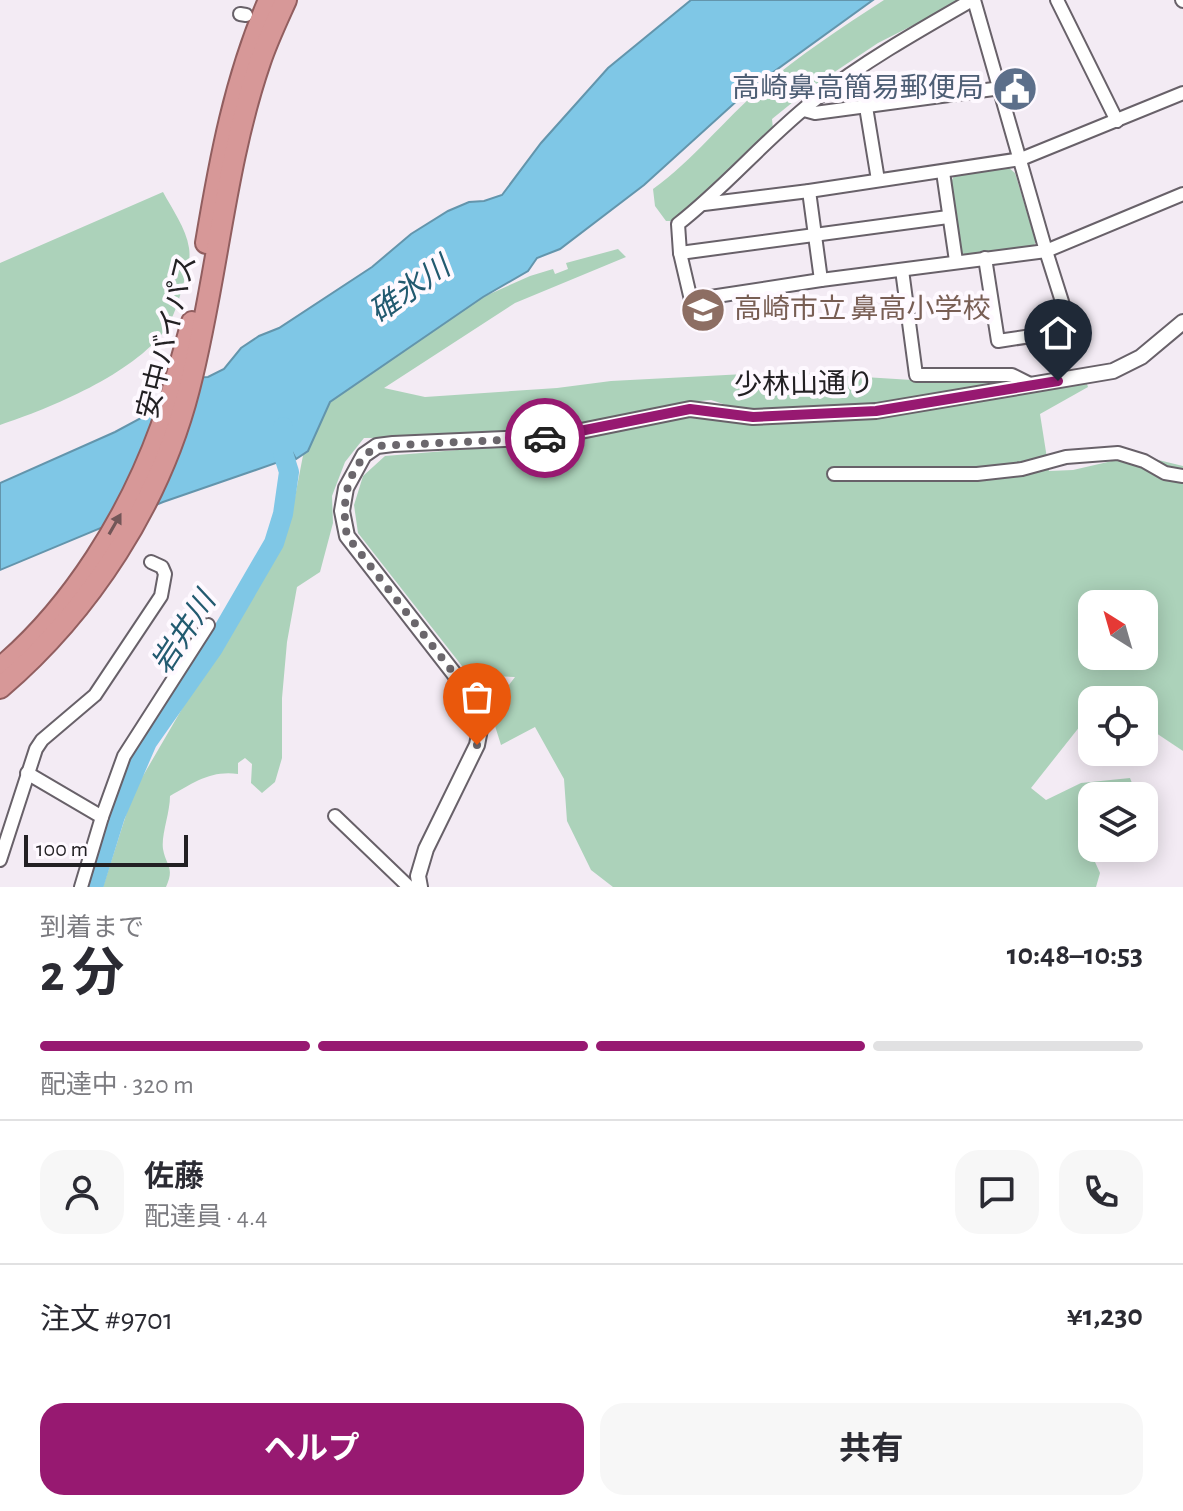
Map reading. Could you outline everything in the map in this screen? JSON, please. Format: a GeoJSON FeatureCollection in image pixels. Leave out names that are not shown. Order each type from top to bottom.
{"type":"FeatureCollection","features":[{"type":"Feature","properties":{"kind":"highway","name":"安中バイパス"},"geometry":{"type":"LineString","coordinates":[[0,668],[56,611],[96,557],[142,472],[161,427],[193,316],[232,103],[269,0]]}},
{"type":"Feature","properties":{"kind":"highway","name":"安中バイパス"},"geometry":{"type":"LineString","coordinates":[[0,688],[84,601],[117,553],[138,515],[173,436],[189,391],[252,88],[260,60],[286,0]]}},
{"type":"Feature","properties":{"kind":"street"},"geometry":{"type":"LineString","coordinates":[[1077,349],[1046,251],[973,0],[872,58],[804,110],[676,228],[691,300],[1046,251],[1183,194]]}},
{"type":"Feature","properties":{"kind":"street"},"geometry":{"type":"LineString","coordinates":[[1057,0],[1117,121]]}},
{"type":"Feature","properties":{"kind":"street"},"geometry":{"type":"LineString","coordinates":[[804,110],[815,113],[1001,88]]}},
{"type":"Feature","properties":{"kind":"street"},"geometry":{"type":"LineString","coordinates":[[704,204],[1021,159],[1183,93]]}},
{"type":"Feature","properties":{"kind":"street"},"geometry":{"type":"LineString","coordinates":[[866,107],[878,180]]}},
{"type":"Feature","properties":{"kind":"street"},"geometry":{"type":"LineString","coordinates":[[943,172],[956,261]]}},
{"type":"Feature","properties":{"kind":"street"},"geometry":{"type":"LineString","coordinates":[[809,191],[821,280]]}},
{"type":"Feature","properties":{"kind":"street"},"geometry":{"type":"LineString","coordinates":[[680,253],[948,217]]}},
{"type":"Feature","properties":{"kind":"street"},"geometry":{"type":"LineString","coordinates":[[985,258],[998,341],[1071,330]]}},
{"type":"Feature","properties":{"kind":"street"},"geometry":{"type":"LineString","coordinates":[[902,270],[916,375],[1012,375],[1032,385]]}},
{"type":"Feature","properties":{"kind":"street","name":"少林山通り"},"geometry":{"type":"LineString","coordinates":[[420,887],[418,876],[426,849],[477,745],[482,719],[473,698],[347,536],[342,511],[346,488],[364,455],[377,446],[393,444],[551,437],[690,409],[753,417],[876,411],[1085,377],[1128,365],[1183,322]]}},
{"type":"Feature","properties":{"kind":"street"},"geometry":{"type":"LineString","coordinates":[[834,474],[977,474],[1022,469],[1080,455],[1118,453],[1144,461],[1165,473],[1183,476]]}},
{"type":"Feature","properties":{"kind":"street"},"geometry":{"type":"LineString","coordinates":[[0,860],[27,773],[42,740],[95,695],[161,596],[165,574],[162,567],[151,562]]}},
{"type":"Feature","properties":{"kind":"street"},"geometry":{"type":"LineString","coordinates":[[81,887],[102,817],[133,740],[208,625]]}},
{"type":"Feature","properties":{"kind":"street"},"geometry":{"type":"LineString","coordinates":[[27,773],[102,817]]}},
{"type":"Feature","properties":{"kind":"street"},"geometry":{"type":"LineString","coordinates":[[335,816],[409,887]]}},
{"type":"Feature","properties":{"kind":"green space"},"geometry":{"type":"Polygon","coordinates":[[[884,0],[959,2],[878,43],[809,89],[772,119],[773,129],[678,221],[666,221],[655,206],[653,189],[776,75],[884,0]]]}},
{"type":"Feature","properties":{"kind":"green space"},"geometry":{"type":"Polygon","coordinates":[[[1008,167],[1015,173],[1036,242],[1032,248],[965,255],[961,252],[951,182],[954,176],[1008,167]]]}},
{"type":"Feature","properties":{"kind":"green space"},"geometry":{"type":"Polygon","coordinates":[[[163,192],[182,226],[189,253],[178,302],[165,330],[133,361],[90,388],[0,425],[0,263],[163,192]]]}},
{"type":"Feature","properties":{"kind":"green space"},"geometry":{"type":"Polygon","coordinates":[[[618,249],[626,257],[515,303],[384,388],[425,397],[611,381],[784,372],[912,380],[1003,379],[1009,384],[882,405],[745,411],[711,400],[549,432],[483,437],[364,438],[345,462],[332,496],[333,523],[320,572],[297,587],[287,642],[282,698],[282,758],[275,782],[262,793],[251,783],[252,764],[245,758],[238,763],[238,774],[211,776],[170,796],[163,843],[170,871],[166,887],[103,887],[133,793],[274,556],[294,502],[306,440],[330,402],[483,297],[530,276],[553,269],[555,274],[568,269],[566,263],[618,249]]]}},
{"type":"Feature","properties":{"kind":"green space"},"geometry":{"type":"Polygon","coordinates":[[[1087,384],[1088,387],[1040,414],[1049,471],[1073,470],[1138,455],[1183,466],[1183,751],[1158,734],[1158,686],[1078,686],[1078,729],[1031,788],[1046,800],[1078,784],[1078,862],[1095,862],[1100,873],[1096,887],[613,887],[591,870],[567,821],[564,779],[535,727],[501,745],[490,710],[515,677],[469,675],[358,533],[354,505],[363,476],[385,456],[481,448],[533,448],[689,416],[874,416],[1087,384]]]}},
{"type":"Feature","properties":{"kind":"green space"},"geometry":{"type":"Polygon","coordinates":[[[1130,778],[1132,782],[1091,782],[1130,778]]]}},
{"type":"Feature","properties":{"kind":"water","name":"碓氷川"},"geometry":{"type":"Polygon","coordinates":[[[691,0],[873,0],[750,89],[644,185],[560,249],[537,258],[528,271],[483,297],[330,402],[308,451],[296,459],[290,448],[276,463],[163,502],[0,570],[0,483],[143,417],[185,378],[208,377],[224,369],[241,348],[279,328],[372,267],[411,234],[448,211],[469,202],[502,195],[541,143],[608,68],[691,0]]]}},
{"type":"Feature","properties":{"kind":"waterway","name":"岩井川"},"geometry":{"type":"LineString","coordinates":[[93,887],[115,816],[147,742],[213,648],[274,543],[283,514],[289,472],[283,453],[283,427]]}},
{"type":"Feature","properties":{"kind":"way so far"},"geometry":{"type":"LineString","coordinates":[[477,745],[482,719],[473,698],[347,536],[342,511],[346,488],[364,455],[377,446],[545,438]]}},
{"type":"Feature","properties":{"kind":"place","name":"高崎鼻高簡易郵便局"},"geometry":{"type":"Point","coordinates":[1015,89]}},
{"type":"Feature","properties":{"kind":"place","name":"高崎市立 鼻高小学校"},"geometry":{"type":"Point","coordinates":[703,310]}},
{"type":"Feature","properties":{"kind":"route"},"geometry":{"type":"LineString","coordinates":[[545,438],[690,409],[753,417],[876,411],[1058,381]]}}]}
